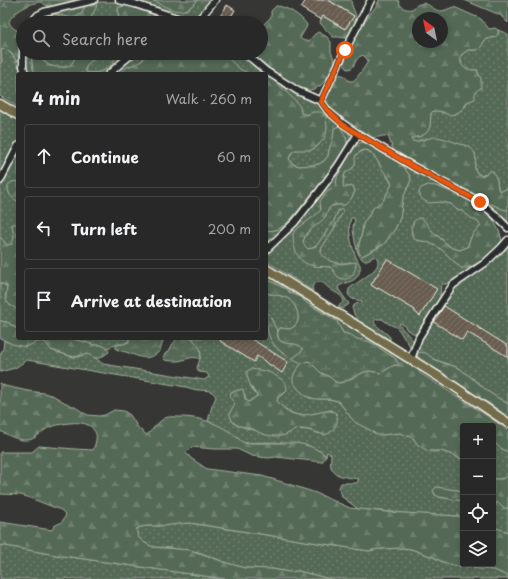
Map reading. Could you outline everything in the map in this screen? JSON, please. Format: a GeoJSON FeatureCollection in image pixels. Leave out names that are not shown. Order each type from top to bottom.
{"type":"FeatureCollection","features":[{"type":"Feature","properties":{"kind":"main road"},"geometry":{"type":"LineString","coordinates":[[0,104],[16,114]]}},
{"type":"Feature","properties":{"kind":"main road"},"geometry":{"type":"LineString","coordinates":[[268,270],[452,385],[508,423]]}},
{"type":"Feature","properties":{"kind":"lane"},"geometry":{"type":"LineString","coordinates":[[37,16],[44,12],[94,0]]}},
{"type":"Feature","properties":{"kind":"lane"},"geometry":{"type":"LineString","coordinates":[[119,0],[171,16]]}},
{"type":"Feature","properties":{"kind":"lane"},"geometry":{"type":"LineString","coordinates":[[202,16],[215,0]]}},
{"type":"Feature","properties":{"kind":"lane"},"geometry":{"type":"LineString","coordinates":[[321,101],[371,0]]}},
{"type":"Feature","properties":{"kind":"lane"},"geometry":{"type":"LineString","coordinates":[[23,60],[24,72]]}},
{"type":"Feature","properties":{"kind":"lane"},"geometry":{"type":"LineString","coordinates":[[112,72],[125,60]]}},
{"type":"Feature","properties":{"kind":"lane"},"geometry":{"type":"LineString","coordinates":[[253,60],[268,72]]}},
{"type":"Feature","properties":{"kind":"lane"},"geometry":{"type":"LineString","coordinates":[[268,72],[298,91],[321,101],[328,111],[342,124],[358,134],[414,167],[480,202],[508,228]]}},
{"type":"Feature","properties":{"kind":"lane"},"geometry":{"type":"LineString","coordinates":[[268,248],[294,222],[318,192],[338,166],[358,134]]}},
{"type":"Feature","properties":{"kind":"lane"},"geometry":{"type":"LineString","coordinates":[[0,181],[16,150]]}},
{"type":"Feature","properties":{"kind":"lane"},"geometry":{"type":"LineString","coordinates":[[411,359],[419,337],[453,285],[485,263],[508,240]]}},
{"type":"Feature","properties":{"kind":"green space"},"geometry":{"type":"Polygon","coordinates":[[[0,0],[76,0],[63,5],[53,6],[38,2],[18,11],[9,22],[11,26],[16,30],[17,62],[12,54],[5,49],[1,50],[2,62],[0,64],[0,0]]]}},
{"type":"Feature","properties":{"kind":"green space"},"geometry":{"type":"Polygon","coordinates":[[[130,0],[153,0],[170,8],[186,10],[198,0],[213,0],[200,16],[175,16],[130,0]]]}},
{"type":"Feature","properties":{"kind":"green space"},"geometry":{"type":"Polygon","coordinates":[[[153,0],[198,0],[192,6],[181,11],[165,7],[153,0]]]}},
{"type":"Feature","properties":{"kind":"green space"},"geometry":{"type":"Polygon","coordinates":[[[351,0],[356,19],[345,38],[333,37],[320,23],[323,16],[345,29],[354,16],[330,1],[351,0]]]}},
{"type":"Feature","properties":{"kind":"green space"},"geometry":{"type":"Polygon","coordinates":[[[379,0],[398,0],[402,7],[407,9],[412,9],[423,3],[439,11],[444,11],[454,7],[481,19],[489,29],[495,28],[498,30],[498,35],[485,40],[479,49],[468,50],[461,55],[462,65],[467,69],[477,70],[481,79],[481,88],[475,92],[475,99],[467,102],[462,109],[455,114],[449,115],[439,111],[433,111],[431,113],[429,130],[421,136],[411,139],[412,141],[418,141],[436,137],[470,148],[475,154],[475,169],[478,174],[482,176],[490,171],[493,171],[497,180],[498,189],[501,191],[508,188],[508,210],[488,203],[481,197],[440,178],[422,166],[395,152],[388,136],[376,138],[372,137],[344,121],[331,111],[328,107],[326,98],[333,84],[334,78],[341,75],[349,81],[353,81],[368,61],[363,55],[357,59],[354,66],[350,69],[347,69],[344,64],[348,49],[355,40],[362,25],[379,0]]]}},
{"type":"Feature","properties":{"kind":"green space"},"geometry":{"type":"Polygon","coordinates":[[[464,0],[508,0],[508,23],[500,15],[464,0]]]}},
{"type":"Feature","properties":{"kind":"green space"},"geometry":{"type":"Polygon","coordinates":[[[122,2],[127,6],[121,6],[118,11],[119,16],[91,16],[95,10],[95,3],[122,2]]]}},
{"type":"Feature","properties":{"kind":"green space"},"geometry":{"type":"Polygon","coordinates":[[[95,3],[97,5],[92,16],[78,16],[82,13],[86,5],[95,3]]]}},
{"type":"Feature","properties":{"kind":"green space"},"geometry":{"type":"Polygon","coordinates":[[[86,5],[83,12],[78,16],[62,16],[54,14],[42,16],[45,13],[86,5]]]}},
{"type":"Feature","properties":{"kind":"green space"},"geometry":{"type":"Polygon","coordinates":[[[132,6],[154,16],[119,16],[118,8],[132,6]]]}},
{"type":"Feature","properties":{"kind":"green space"},"geometry":{"type":"Polygon","coordinates":[[[276,6],[280,6],[298,15],[307,25],[300,38],[302,40],[309,41],[318,32],[327,37],[331,42],[331,52],[335,61],[331,72],[320,86],[309,90],[295,87],[259,62],[258,60],[268,60],[268,20],[271,17],[271,11],[276,6]]]}},
{"type":"Feature","properties":{"kind":"green space"},"geometry":{"type":"Polygon","coordinates":[[[143,10],[165,16],[155,16],[143,10]]]}},
{"type":"Feature","properties":{"kind":"green space"},"geometry":{"type":"Polygon","coordinates":[[[54,14],[62,16],[46,16],[49,15],[54,14]]]}},
{"type":"Feature","properties":{"kind":"green space"},"geometry":{"type":"Polygon","coordinates":[[[498,30],[508,34],[508,188],[500,191],[498,189],[497,180],[493,171],[482,176],[478,173],[475,169],[475,153],[464,145],[434,138],[423,139],[415,142],[411,139],[425,134],[429,130],[431,113],[433,111],[452,114],[460,111],[465,107],[467,102],[475,96],[474,94],[481,79],[477,70],[467,69],[462,65],[461,55],[468,50],[476,50],[485,40],[495,37],[499,33],[498,30]]]}},
{"type":"Feature","properties":{"kind":"green space"},"geometry":{"type":"Polygon","coordinates":[[[5,49],[13,57],[21,72],[16,72],[16,106],[0,96],[0,64],[2,62],[0,50],[5,49]]]}},
{"type":"Feature","properties":{"kind":"green space"},"geometry":{"type":"Polygon","coordinates":[[[26,60],[32,60],[34,72],[28,72],[26,60]]]}},
{"type":"Feature","properties":{"kind":"green space"},"geometry":{"type":"Polygon","coordinates":[[[32,60],[43,60],[49,65],[55,67],[68,67],[74,60],[92,60],[85,69],[86,72],[34,72],[32,60]]]}},
{"type":"Feature","properties":{"kind":"green space"},"geometry":{"type":"Polygon","coordinates":[[[43,60],[74,60],[68,67],[55,67],[43,60]]]}},
{"type":"Feature","properties":{"kind":"green space"},"geometry":{"type":"Polygon","coordinates":[[[92,60],[114,60],[111,66],[101,72],[86,72],[85,69],[92,60]]]}},
{"type":"Feature","properties":{"kind":"green space"},"geometry":{"type":"Polygon","coordinates":[[[114,60],[119,60],[115,65],[108,72],[101,72],[111,66],[114,60]]]}},
{"type":"Feature","properties":{"kind":"green space"},"geometry":{"type":"Polygon","coordinates":[[[127,60],[143,60],[127,67],[121,72],[114,72],[127,60]]]}},
{"type":"Feature","properties":{"kind":"green space"},"geometry":{"type":"Polygon","coordinates":[[[143,60],[230,60],[245,72],[121,72],[127,67],[143,60]]]}},
{"type":"Feature","properties":{"kind":"green space"},"geometry":{"type":"Polygon","coordinates":[[[230,60],[249,60],[267,72],[244,72],[230,60]]]}},
{"type":"Feature","properties":{"kind":"green space"},"geometry":{"type":"Polygon","coordinates":[[[268,73],[318,103],[330,117],[348,131],[350,140],[347,143],[346,137],[334,128],[334,139],[328,156],[324,161],[313,165],[299,166],[293,164],[289,159],[293,152],[296,150],[313,149],[320,143],[326,130],[326,116],[313,112],[307,115],[300,113],[273,80],[268,77],[268,73]]]}},
{"type":"Feature","properties":{"kind":"green space"},"geometry":{"type":"Polygon","coordinates":[[[268,77],[296,101],[300,107],[301,113],[307,115],[313,112],[321,112],[326,116],[327,128],[324,139],[311,150],[295,150],[291,153],[289,159],[293,164],[299,166],[313,165],[324,161],[328,156],[333,139],[334,128],[340,126],[346,137],[347,143],[333,168],[292,218],[280,228],[268,230],[268,77]]]}},
{"type":"Feature","properties":{"kind":"green space"},"geometry":{"type":"Polygon","coordinates":[[[0,108],[16,118],[16,147],[0,178],[0,108]]]}},
{"type":"Feature","properties":{"kind":"green space"},"geometry":{"type":"Polygon","coordinates":[[[364,142],[401,163],[411,180],[403,198],[400,218],[395,229],[384,244],[362,256],[359,253],[358,248],[363,224],[374,207],[383,201],[392,184],[371,152],[365,150],[356,155],[355,163],[352,168],[345,173],[343,183],[344,188],[353,186],[355,191],[351,199],[345,205],[335,205],[330,207],[325,217],[310,230],[303,241],[304,245],[308,249],[317,245],[334,221],[338,211],[342,209],[343,213],[321,249],[321,254],[330,261],[340,264],[356,262],[352,275],[347,279],[344,279],[338,277],[330,267],[314,266],[304,262],[295,250],[293,233],[321,210],[320,201],[327,192],[336,186],[337,177],[348,154],[358,143],[364,142]]]}},
{"type":"Feature","properties":{"kind":"green space"},"geometry":{"type":"Polygon","coordinates":[[[364,150],[368,151],[375,157],[392,184],[383,201],[374,207],[363,224],[359,243],[362,256],[384,244],[395,229],[400,218],[403,198],[411,180],[401,163],[460,194],[465,198],[436,186],[439,202],[451,204],[477,221],[481,226],[473,233],[467,247],[460,250],[452,248],[430,229],[414,221],[412,228],[416,240],[428,242],[441,249],[459,266],[470,267],[476,265],[475,268],[447,284],[441,285],[441,298],[417,334],[407,330],[404,325],[399,324],[414,342],[412,349],[410,349],[409,344],[396,327],[382,319],[375,320],[375,324],[390,337],[390,340],[358,321],[355,316],[352,307],[356,304],[362,303],[362,301],[351,298],[348,294],[349,289],[371,273],[375,269],[378,262],[375,256],[365,261],[359,255],[353,228],[355,220],[353,218],[351,218],[350,222],[350,238],[360,268],[355,279],[338,287],[349,304],[342,309],[338,306],[343,301],[342,297],[321,282],[317,282],[312,287],[313,291],[268,262],[268,250],[348,154],[338,177],[336,186],[327,192],[320,206],[321,210],[293,234],[313,266],[332,268],[337,276],[346,278],[351,262],[334,262],[321,254],[321,249],[343,213],[338,211],[334,221],[317,245],[313,248],[308,249],[304,245],[303,241],[310,230],[325,217],[330,207],[335,205],[345,205],[351,199],[355,191],[353,186],[343,188],[343,183],[345,173],[353,168],[355,164],[354,159],[356,155],[364,150]]]}},
{"type":"Feature","properties":{"kind":"green space"},"geometry":{"type":"Polygon","coordinates":[[[16,154],[16,181],[12,182],[8,186],[10,195],[16,200],[16,224],[12,225],[14,239],[12,244],[7,245],[0,238],[0,184],[16,154]]]}},
{"type":"Feature","properties":{"kind":"green space"},"geometry":{"type":"Polygon","coordinates":[[[16,181],[16,200],[10,195],[8,190],[8,185],[16,181]]]}},
{"type":"Feature","properties":{"kind":"green space"},"geometry":{"type":"Polygon","coordinates":[[[428,185],[436,186],[461,196],[478,206],[493,219],[502,241],[494,252],[487,258],[470,267],[461,268],[441,249],[428,242],[413,238],[411,228],[414,221],[421,218],[433,232],[449,246],[460,250],[467,247],[473,233],[481,226],[477,221],[462,211],[456,209],[451,204],[442,202],[429,203],[423,200],[419,192],[421,188],[428,185]]]}},
{"type":"Feature","properties":{"kind":"green space"},"geometry":{"type":"Polygon","coordinates":[[[481,197],[489,203],[508,210],[508,227],[481,201],[481,197]]]}},
{"type":"Feature","properties":{"kind":"green space"},"geometry":{"type":"Polygon","coordinates":[[[307,200],[307,202],[284,230],[268,245],[268,230],[272,231],[284,226],[307,200]]]}},
{"type":"Feature","properties":{"kind":"green space"},"geometry":{"type":"Polygon","coordinates":[[[12,224],[16,224],[16,309],[7,301],[7,286],[0,283],[0,238],[7,245],[12,244],[14,237],[12,224]]]}},
{"type":"Feature","properties":{"kind":"green space"},"geometry":{"type":"Polygon","coordinates":[[[508,242],[508,404],[490,393],[459,368],[433,359],[414,355],[421,338],[448,295],[455,287],[508,242]]]}},
{"type":"Feature","properties":{"kind":"green space"},"geometry":{"type":"Polygon","coordinates":[[[268,275],[419,369],[420,373],[508,430],[508,452],[496,444],[496,423],[460,423],[460,459],[441,451],[428,451],[418,445],[413,438],[400,433],[377,435],[356,423],[338,401],[329,399],[315,399],[306,396],[293,382],[295,372],[302,363],[309,361],[320,372],[339,383],[364,372],[370,371],[381,373],[394,365],[399,365],[377,346],[368,341],[358,340],[343,333],[336,320],[286,289],[268,280],[268,275]]]}},
{"type":"Feature","properties":{"kind":"green space"},"geometry":{"type":"Polygon","coordinates":[[[268,280],[300,297],[308,304],[336,320],[343,333],[372,343],[396,359],[399,365],[394,365],[381,373],[370,371],[364,372],[339,383],[320,372],[309,361],[302,363],[292,359],[303,349],[295,344],[281,342],[278,337],[278,331],[280,328],[289,329],[294,327],[297,324],[298,316],[293,303],[288,298],[268,293],[268,280]]]}},
{"type":"Feature","properties":{"kind":"green space"},"geometry":{"type":"Polygon","coordinates":[[[0,283],[7,286],[5,296],[9,304],[16,308],[16,328],[7,322],[0,321],[0,283]]]}},
{"type":"Feature","properties":{"kind":"green space"},"geometry":{"type":"Polygon","coordinates":[[[268,293],[285,297],[290,300],[297,311],[298,320],[294,327],[289,329],[280,328],[278,331],[273,324],[268,313],[268,293]]]}},
{"type":"Feature","properties":{"kind":"green space"},"geometry":{"type":"Polygon","coordinates":[[[268,313],[278,331],[278,337],[280,340],[282,342],[295,344],[303,349],[292,359],[279,350],[268,334],[268,313]]]}},
{"type":"Feature","properties":{"kind":"green space"},"geometry":{"type":"Polygon","coordinates":[[[0,321],[7,322],[16,328],[16,340],[77,340],[95,345],[101,345],[107,348],[109,352],[100,358],[95,358],[88,354],[74,357],[51,350],[45,342],[36,342],[25,347],[12,344],[0,338],[0,321]]]}},
{"type":"Feature","properties":{"kind":"green space"},"geometry":{"type":"Polygon","coordinates":[[[268,330],[273,344],[277,349],[287,356],[302,363],[295,372],[296,386],[306,396],[310,398],[338,401],[352,419],[373,432],[382,435],[400,433],[413,438],[418,445],[433,452],[441,451],[460,459],[460,491],[447,489],[439,497],[460,500],[460,517],[358,509],[342,497],[339,488],[341,483],[357,483],[359,479],[335,473],[331,467],[331,454],[327,452],[326,456],[320,451],[275,442],[244,443],[231,433],[208,421],[216,397],[209,391],[27,360],[15,368],[0,372],[0,354],[3,349],[4,340],[22,346],[42,341],[54,351],[76,357],[87,354],[103,364],[204,380],[209,377],[207,373],[199,372],[197,368],[200,359],[199,347],[194,340],[268,340],[268,330]],[[251,369],[247,376],[252,389],[257,396],[249,402],[245,399],[245,394],[235,404],[230,412],[231,419],[235,424],[275,435],[284,435],[299,429],[320,434],[332,410],[309,415],[297,415],[284,408],[277,401],[278,397],[286,392],[282,380],[268,372],[251,369]]]}},
{"type":"Feature","properties":{"kind":"green space"},"geometry":{"type":"Polygon","coordinates":[[[77,340],[129,340],[124,344],[118,344],[107,348],[101,345],[95,345],[77,340]]]}},
{"type":"Feature","properties":{"kind":"green space"},"geometry":{"type":"Polygon","coordinates":[[[129,340],[163,341],[160,351],[143,358],[116,349],[116,345],[129,342],[129,340]]]}},
{"type":"Feature","properties":{"kind":"green space"},"geometry":{"type":"Polygon","coordinates":[[[176,340],[194,340],[200,349],[200,359],[194,357],[178,361],[165,360],[163,358],[164,355],[169,351],[176,340]]]}},
{"type":"Feature","properties":{"kind":"green space"},"geometry":{"type":"Polygon","coordinates":[[[420,352],[426,353],[435,360],[459,368],[490,393],[508,404],[508,418],[497,409],[420,359],[417,355],[420,352]]]}},
{"type":"Feature","properties":{"kind":"green space"},"geometry":{"type":"Polygon","coordinates":[[[251,369],[268,372],[284,382],[287,388],[286,391],[278,397],[277,401],[287,411],[297,415],[329,411],[336,413],[337,423],[331,432],[325,435],[310,430],[301,429],[281,436],[274,436],[265,435],[253,429],[234,423],[230,416],[235,404],[230,397],[231,392],[243,389],[245,399],[249,402],[257,396],[250,384],[247,374],[247,371],[251,369]]]}},
{"type":"Feature","properties":{"kind":"green space"},"geometry":{"type":"Polygon","coordinates":[[[0,383],[5,386],[54,396],[88,415],[99,416],[105,415],[114,410],[124,411],[130,415],[139,429],[147,435],[165,418],[187,417],[200,419],[218,425],[232,433],[244,443],[303,444],[326,456],[322,462],[252,456],[237,449],[192,447],[186,453],[207,469],[262,476],[316,493],[350,508],[460,517],[460,567],[443,562],[411,549],[378,549],[369,551],[190,523],[147,526],[136,529],[138,537],[153,547],[190,550],[245,568],[272,569],[289,572],[298,571],[330,579],[225,579],[56,555],[0,545],[0,522],[52,530],[54,526],[62,522],[66,515],[61,510],[21,495],[0,494],[0,452],[32,452],[39,446],[93,450],[96,442],[96,434],[90,426],[80,423],[68,423],[48,428],[30,440],[17,439],[0,431],[0,383]]]}},
{"type":"Feature","properties":{"kind":"green space"},"geometry":{"type":"Polygon","coordinates":[[[496,444],[508,452],[508,476],[503,479],[496,479],[496,444]]]}},
{"type":"Feature","properties":{"kind":"green space"},"geometry":{"type":"Polygon","coordinates":[[[508,476],[508,508],[503,508],[497,502],[496,504],[496,479],[502,479],[508,476]]]}},
{"type":"Feature","properties":{"kind":"green space"},"geometry":{"type":"Polygon","coordinates":[[[436,487],[460,491],[460,500],[439,497],[435,495],[433,491],[436,487]]]}},
{"type":"Feature","properties":{"kind":"green space"},"geometry":{"type":"Polygon","coordinates":[[[497,502],[503,508],[508,508],[508,532],[496,528],[497,502]]]}},
{"type":"Feature","properties":{"kind":"green space"},"geometry":{"type":"Polygon","coordinates":[[[182,523],[369,551],[378,549],[411,549],[459,567],[494,570],[508,576],[508,579],[330,579],[298,571],[289,572],[272,569],[245,568],[199,552],[153,547],[138,537],[136,529],[145,526],[182,523]]]}},
{"type":"Feature","properties":{"kind":"green space"},"geometry":{"type":"Polygon","coordinates":[[[496,528],[508,532],[508,576],[494,570],[462,567],[496,567],[496,528]]]}},
{"type":"Feature","properties":{"kind":"green space"},"geometry":{"type":"Polygon","coordinates":[[[0,545],[56,555],[225,579],[0,579],[0,545]]]}},
{"type":"Feature","properties":{"kind":"building"},"geometry":{"type":"Polygon","coordinates":[[[306,0],[328,0],[354,16],[345,29],[323,16],[321,20],[301,8],[306,0]]]}},
{"type":"Feature","properties":{"kind":"building"},"geometry":{"type":"Polygon","coordinates":[[[227,5],[235,10],[231,16],[220,16],[227,5]]]}},
{"type":"Feature","properties":{"kind":"building"},"geometry":{"type":"Polygon","coordinates":[[[387,259],[437,289],[420,316],[415,312],[415,310],[371,285],[387,259]]]}},
{"type":"Feature","properties":{"kind":"building"},"geometry":{"type":"Polygon","coordinates":[[[444,306],[508,346],[508,357],[467,332],[462,340],[434,322],[444,306]]]}},
{"type":"Feature","properties":{"kind":"building"},"geometry":{"type":"Polygon","coordinates":[[[253,340],[288,362],[282,373],[257,356],[254,362],[220,341],[253,340]]]}},
{"type":"Feature","properties":{"kind":"route"},"geometry":{"type":"LineString","coordinates":[[345,50],[321,101],[328,111],[342,124],[358,134],[414,167],[480,202]]}}]}
